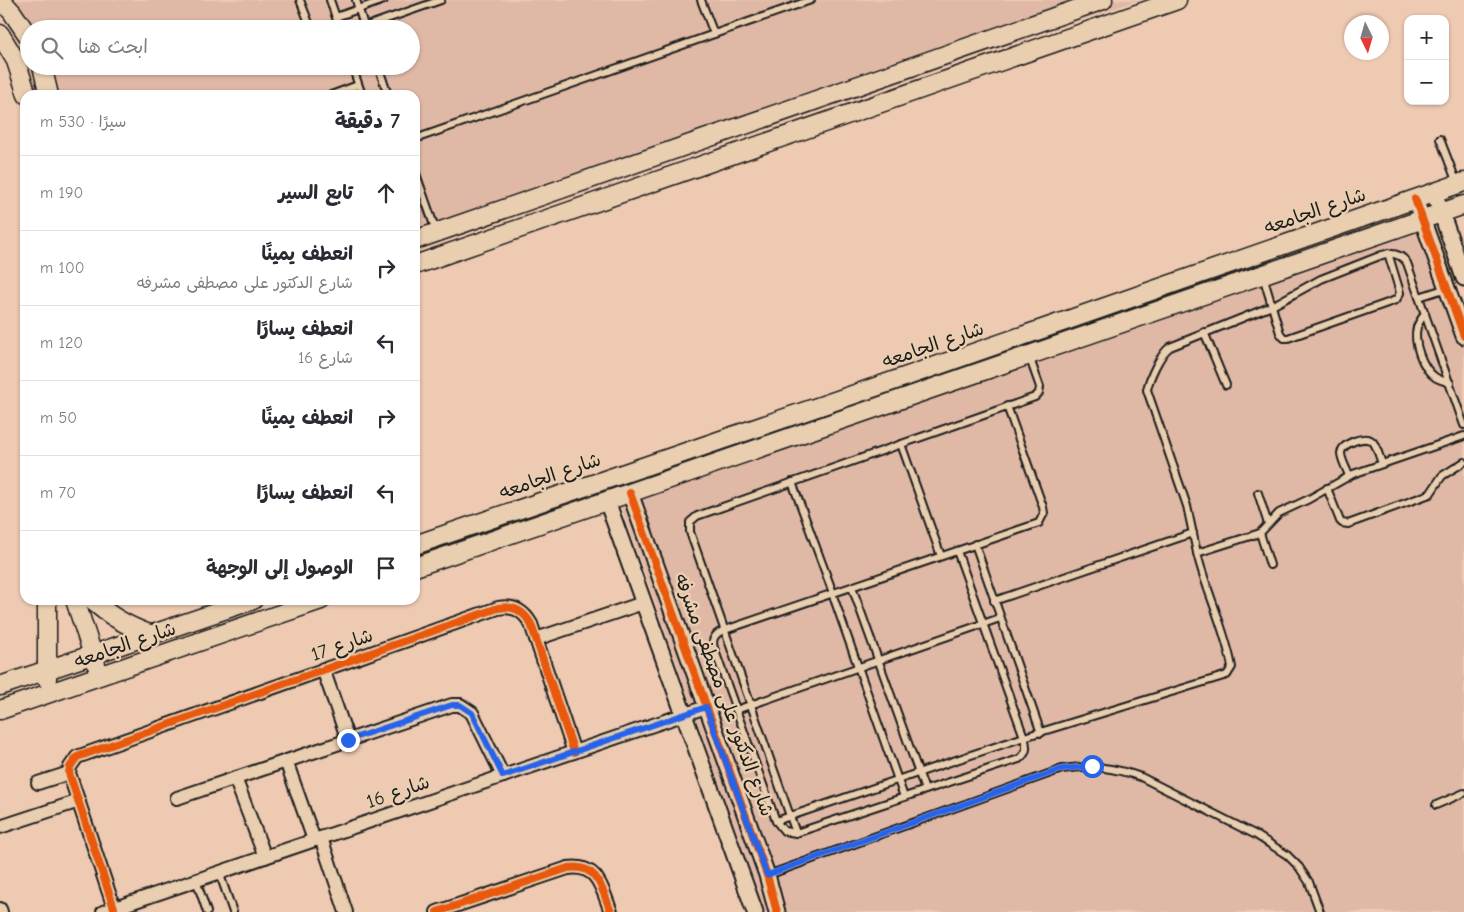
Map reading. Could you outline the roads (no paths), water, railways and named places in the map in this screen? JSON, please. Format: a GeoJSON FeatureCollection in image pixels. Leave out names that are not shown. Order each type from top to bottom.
{"type":"FeatureCollection","features":[{"type":"Feature","properties":{"kind":"main road"},"geometry":{"type":"LineString","coordinates":[[1,0],[20,24]]}},
{"type":"Feature","properties":{"kind":"main road"},"geometry":{"type":"LineString","coordinates":[[420,238],[1103,0]]}},
{"type":"Feature","properties":{"kind":"main road"},"geometry":{"type":"LineString","coordinates":[[420,259],[445,254],[969,74],[1177,0]]}},
{"type":"Feature","properties":{"kind":"main road"},"geometry":{"type":"LineString","coordinates":[[0,34],[16,61],[20,73]]}},
{"type":"Feature","properties":{"kind":"main road"},"geometry":{"type":"LineString","coordinates":[[21,75],[25,90]]}},
{"type":"Feature","properties":{"kind":"main road"},"geometry":{"type":"LineString","coordinates":[[44,75],[48,90]]}},
{"type":"Feature","properties":{"kind":"main road","name":"شارع الجامعه"},"geometry":{"type":"LineString","coordinates":[[420,543],[1461,183]]}},
{"type":"Feature","properties":{"kind":"main road"},"geometry":{"type":"LineString","coordinates":[[420,565],[1464,205]]}},
{"type":"Feature","properties":{"kind":"main road"},"geometry":{"type":"LineString","coordinates":[[437,232],[445,254]]}},
{"type":"Feature","properties":{"kind":"main road"},"geometry":{"type":"LineString","coordinates":[[890,382],[896,401]]}},
{"type":"Feature","properties":{"kind":"main road"},"geometry":{"type":"LineString","coordinates":[[48,605],[46,670],[48,686],[53,692]]}},
{"type":"Feature","properties":{"kind":"main road"},"geometry":{"type":"LineString","coordinates":[[77,605],[101,676]]}},
{"type":"Feature","properties":{"kind":"main road"},"geometry":{"type":"LineString","coordinates":[[98,605],[117,620],[152,635]]}},
{"type":"Feature","properties":{"kind":"main road","name":"شارع الجامعه"},"geometry":{"type":"LineString","coordinates":[[0,686],[239,605]]}},
{"type":"Feature","properties":{"kind":"main road","name":"شارع الجامعه"},"geometry":{"type":"LineString","coordinates":[[0,710],[307,605]]}},
{"type":"Feature","properties":{"kind":"street"},"geometry":{"type":"LineString","coordinates":[[1434,192],[1464,278]]}},
{"type":"Feature","properties":{"kind":"street"},"geometry":{"type":"LineString","coordinates":[[1415,199],[1464,336]]}},
{"type":"Feature","properties":{"kind":"street","name":"شارع الدكتور على مصطفى مشرفه"},"geometry":{"type":"LineString","coordinates":[[630,493],[767,875],[777,912]]}},
{"type":"Feature","properties":{"kind":"street"},"geometry":{"type":"LineString","coordinates":[[607,501],[755,912]]}},
{"type":"Feature","properties":{"kind":"street"},"geometry":{"type":"LineString","coordinates":[[536,639],[643,603]]}},
{"type":"Feature","properties":{"kind":"street","name":"شارع 17"},"geometry":{"type":"LineString","coordinates":[[69,773],[73,761],[82,754],[498,608],[514,608],[521,611],[531,624],[574,752]]}},
{"type":"Feature","properties":{"kind":"street"},"geometry":{"type":"LineString","coordinates":[[323,669],[348,740]]}},
{"type":"Feature","properties":{"kind":"street"},"geometry":{"type":"LineString","coordinates":[[177,798],[452,705],[460,705],[472,713],[503,776]]}},
{"type":"Feature","properties":{"kind":"street","name":"شارع 16"},"geometry":{"type":"LineString","coordinates":[[108,910],[706,707]]}},
{"type":"Feature","properties":{"kind":"street"},"geometry":{"type":"LineString","coordinates":[[286,761],[346,912]]}},
{"type":"Feature","properties":{"kind":"street"},"geometry":{"type":"LineString","coordinates":[[38,783],[69,773],[79,801],[108,910]]}},
{"type":"Feature","properties":{"kind":"street"},"geometry":{"type":"LineString","coordinates":[[235,778],[264,857]]}},
{"type":"Feature","properties":{"kind":"street"},"geometry":{"type":"LineString","coordinates":[[0,827],[79,801]]}},
{"type":"Feature","properties":{"kind":"street"},"geometry":{"type":"LineString","coordinates":[[437,912],[568,868],[576,867],[591,872],[597,878],[611,912]]}},
{"type":"Feature","properties":{"kind":"lane"},"geometry":{"type":"LineString","coordinates":[[300,0],[308,20]]}},
{"type":"Feature","properties":{"kind":"lane"},"geometry":{"type":"LineString","coordinates":[[330,0],[337,20]]}},
{"type":"Feature","properties":{"kind":"lane"},"geometry":{"type":"LineString","coordinates":[[356,0],[361,20]]}},
{"type":"Feature","properties":{"kind":"lane"},"geometry":{"type":"LineString","coordinates":[[336,17],[384,0]]}},
{"type":"Feature","properties":{"kind":"lane"},"geometry":{"type":"LineString","coordinates":[[385,20],[441,0]]}},
{"type":"Feature","properties":{"kind":"lane"},"geometry":{"type":"LineString","coordinates":[[701,0],[714,34]]}},
{"type":"Feature","properties":{"kind":"lane"},"geometry":{"type":"LineString","coordinates":[[420,137],[811,0]]}},
{"type":"Feature","properties":{"kind":"lane"},"geometry":{"type":"LineString","coordinates":[[355,75],[360,90]]}},
{"type":"Feature","properties":{"kind":"lane"},"geometry":{"type":"LineString","coordinates":[[381,75],[386,90]]}},
{"type":"Feature","properties":{"kind":"lane"},"geometry":{"type":"LineString","coordinates":[[343,90],[358,84]]}},
{"type":"Feature","properties":{"kind":"lane"},"geometry":{"type":"LineString","coordinates":[[1440,139],[1461,183]]}},
{"type":"Feature","properties":{"kind":"lane"},"geometry":{"type":"LineString","coordinates":[[420,185],[437,232]]}},
{"type":"Feature","properties":{"kind":"lane"},"geometry":{"type":"LineString","coordinates":[[1262,275],[1280,333],[1284,338],[1288,338],[1393,302],[1398,296],[1399,289],[1388,253]]}},
{"type":"Feature","properties":{"kind":"lane"},"geometry":{"type":"LineString","coordinates":[[776,821],[1024,737],[1227,675],[1232,667],[1229,651],[1197,553],[1187,506],[1147,390],[1148,382],[1166,350],[1204,332],[1272,306],[1321,279],[1388,253],[1397,254],[1405,260],[1464,425]]}},
{"type":"Feature","properties":{"kind":"lane"},"geometry":{"type":"LineString","coordinates":[[1419,297],[1447,288]]}},
{"type":"Feature","properties":{"kind":"lane"},"geometry":{"type":"LineString","coordinates":[[1425,313],[1416,333],[1419,351],[1429,371],[1434,376],[1450,383]]}},
{"type":"Feature","properties":{"kind":"lane"},"geometry":{"type":"LineString","coordinates":[[1204,332],[1226,384]]}},
{"type":"Feature","properties":{"kind":"lane"},"geometry":{"type":"LineString","coordinates":[[796,833],[690,532],[690,522],[697,516],[1035,397],[1039,393],[1040,387],[1028,356]]}},
{"type":"Feature","properties":{"kind":"lane"},"geometry":{"type":"LineString","coordinates":[[957,550],[1024,737],[1027,747],[1026,752],[1019,759],[796,833],[784,831],[776,821],[712,644],[716,635],[725,630],[852,586],[941,556],[957,550],[1039,522],[1044,513],[1043,507],[1007,406]]}},
{"type":"Feature","properties":{"kind":"lane"},"geometry":{"type":"LineString","coordinates":[[1197,553],[1260,533],[1278,513],[1310,499],[1349,476],[1464,436]]}},
{"type":"Feature","properties":{"kind":"lane"},"geometry":{"type":"LineString","coordinates":[[1349,476],[1342,456],[1342,449],[1362,438],[1373,442],[1382,463]]}},
{"type":"Feature","properties":{"kind":"lane"},"geometry":{"type":"LineString","coordinates":[[901,444],[941,556]]}},
{"type":"Feature","properties":{"kind":"lane"},"geometry":{"type":"LineString","coordinates":[[1327,488],[1340,521],[1348,524],[1430,494],[1442,476],[1464,462]]}},
{"type":"Feature","properties":{"kind":"lane"},"geometry":{"type":"LineString","coordinates":[[792,482],[904,797]]}},
{"type":"Feature","properties":{"kind":"lane"},"geometry":{"type":"LineString","coordinates":[[1258,493],[1268,524]]}},
{"type":"Feature","properties":{"kind":"lane"},"geometry":{"type":"LineString","coordinates":[[1260,533],[1270,565]]}},
{"type":"Feature","properties":{"kind":"lane"},"geometry":{"type":"LineString","coordinates":[[994,602],[1193,534]]}},
{"type":"Feature","properties":{"kind":"lane"},"geometry":{"type":"LineString","coordinates":[[975,544],[1041,733]]}},
{"type":"Feature","properties":{"kind":"lane"},"geometry":{"type":"LineString","coordinates":[[852,586],[925,790]]}},
{"type":"Feature","properties":{"kind":"lane"},"geometry":{"type":"LineString","coordinates":[[736,710],[1000,618]]}},
{"type":"Feature","properties":{"kind":"lane"},"geometry":{"type":"LineString","coordinates":[[767,875],[1062,769],[1082,766],[1102,767],[1122,770],[1141,777],[1273,844],[1300,867],[1309,882],[1320,912]]}},
{"type":"Feature","properties":{"kind":"lane"},"geometry":{"type":"LineString","coordinates":[[1436,806],[1464,793]]}},
{"type":"Feature","properties":{"kind":"lane"},"geometry":{"type":"LineString","coordinates":[[219,872],[233,912]]}},
{"type":"Feature","properties":{"kind":"lane"},"geometry":{"type":"LineString","coordinates":[[196,880],[208,912]]}}]}
